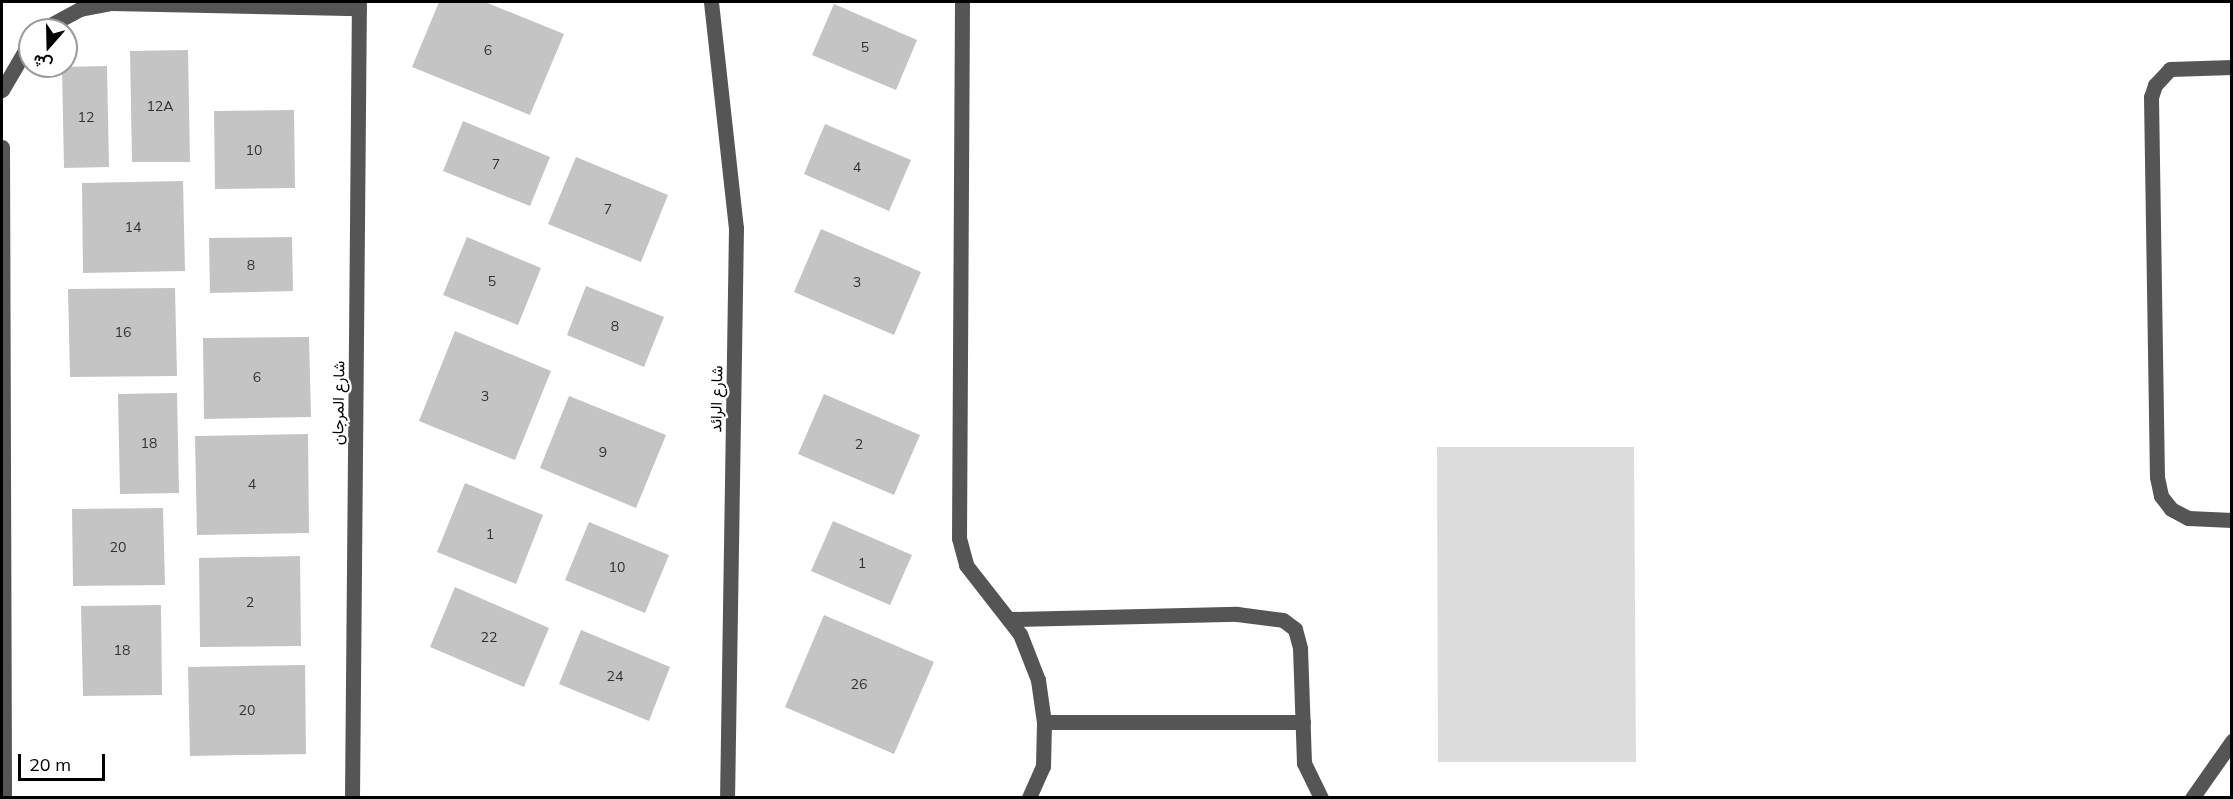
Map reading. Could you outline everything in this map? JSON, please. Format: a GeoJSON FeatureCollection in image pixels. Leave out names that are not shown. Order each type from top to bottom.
{"type":"FeatureCollection","features":[{"type":"Feature","properties":{"kind":"street","name":"شارع الرائد"},"geometry":{"type":"LineString","coordinates":[[711,2],[736,228],[727,798]]}},
{"type":"Feature","properties":{"kind":"street"},"geometry":{"type":"LineString","coordinates":[[962,2],[959,538],[966,565],[1011,619],[1030,652],[1044,722],[1043,766],[1029,798]]}},
{"type":"Feature","properties":{"kind":"street","name":"شارع المرجان"},"geometry":{"type":"LineString","coordinates":[[63,18],[80,9],[111,3],[359,5],[352,798]]}},
{"type":"Feature","properties":{"kind":"street"},"geometry":{"type":"LineString","coordinates":[[2,90],[18,63]]}},
{"type":"Feature","properties":{"kind":"street"},"geometry":{"type":"LineString","coordinates":[[2232,67],[2170,69],[2155,85],[2151,97],[2159,486],[2171,509],[2188,519],[2232,520]]}},
{"type":"Feature","properties":{"kind":"street"},"geometry":{"type":"LineString","coordinates":[[2,147],[4,798]]}},
{"type":"Feature","properties":{"kind":"street"},"geometry":{"type":"LineString","coordinates":[[1011,619],[1237,614],[1283,620],[1295,629],[1300,648],[1304,763],[1321,798]]}},
{"type":"Feature","properties":{"kind":"street"},"geometry":{"type":"LineString","coordinates":[[1044,722],[1303,722]]}},
{"type":"Feature","properties":{"kind":"street"},"geometry":{"type":"LineString","coordinates":[[2192,798],[2232,741]]}},
{"type":"Feature","properties":{"kind":"shaded area"},"geometry":{"type":"Polygon","coordinates":[[[1437,447],[1634,447],[1636,762],[1438,762],[1437,447]]]}},
{"type":"Feature","properties":{"kind":"building"},"geometry":{"type":"Polygon","coordinates":[[[439,2],[485,2],[564,34],[530,115],[412,67],[439,2]]]}},
{"type":"Feature","properties":{"kind":"building"},"geometry":{"type":"Polygon","coordinates":[[[834,4],[917,40],[896,90],[812,55],[834,4]]]}},
{"type":"Feature","properties":{"kind":"building"},"geometry":{"type":"Polygon","coordinates":[[[188,50],[190,162],[132,162],[130,51],[188,50]]]}},
{"type":"Feature","properties":{"kind":"building"},"geometry":{"type":"Polygon","coordinates":[[[107,66],[109,167],[64,168],[62,78],[78,78],[78,67],[107,66]]]}},
{"type":"Feature","properties":{"kind":"building"},"geometry":{"type":"Polygon","coordinates":[[[294,110],[295,188],[215,189],[214,111],[294,110]]]}},
{"type":"Feature","properties":{"kind":"building"},"geometry":{"type":"Polygon","coordinates":[[[463,121],[550,157],[530,206],[443,171],[463,121]]]}},
{"type":"Feature","properties":{"kind":"building"},"geometry":{"type":"Polygon","coordinates":[[[825,124],[911,160],[889,211],[804,174],[825,124]]]}},
{"type":"Feature","properties":{"kind":"building"},"geometry":{"type":"Polygon","coordinates":[[[576,157],[668,195],[641,262],[548,224],[576,157]]]}},
{"type":"Feature","properties":{"kind":"building"},"geometry":{"type":"Polygon","coordinates":[[[183,181],[185,271],[83,273],[82,183],[183,181]]]}},
{"type":"Feature","properties":{"kind":"building"},"geometry":{"type":"Polygon","coordinates":[[[821,229],[921,272],[894,335],[794,292],[821,229]]]}},
{"type":"Feature","properties":{"kind":"building"},"geometry":{"type":"Polygon","coordinates":[[[292,237],[293,291],[210,293],[209,238],[292,237]]]}},
{"type":"Feature","properties":{"kind":"building"},"geometry":{"type":"Polygon","coordinates":[[[467,237],[541,268],[518,325],[443,295],[467,237]]]}},
{"type":"Feature","properties":{"kind":"building"},"geometry":{"type":"Polygon","coordinates":[[[586,286],[664,317],[644,367],[567,335],[586,286]]]}},
{"type":"Feature","properties":{"kind":"building"},"geometry":{"type":"Polygon","coordinates":[[[175,288],[177,376],[70,377],[68,289],[175,288]]]}},
{"type":"Feature","properties":{"kind":"building"},"geometry":{"type":"Polygon","coordinates":[[[455,331],[551,371],[515,460],[419,421],[455,331]]]}},
{"type":"Feature","properties":{"kind":"building"},"geometry":{"type":"Polygon","coordinates":[[[309,337],[311,417],[204,419],[203,338],[309,337]]]}},
{"type":"Feature","properties":{"kind":"building"},"geometry":{"type":"Polygon","coordinates":[[[177,393],[179,493],[120,494],[118,394],[177,393]]]}},
{"type":"Feature","properties":{"kind":"building"},"geometry":{"type":"Polygon","coordinates":[[[824,394],[920,435],[894,495],[798,454],[824,394]]]}},
{"type":"Feature","properties":{"kind":"building"},"geometry":{"type":"Polygon","coordinates":[[[569,396],[666,435],[636,508],[540,468],[569,396]]]}},
{"type":"Feature","properties":{"kind":"building"},"geometry":{"type":"Polygon","coordinates":[[[308,434],[309,533],[197,535],[195,436],[308,434]]]}},
{"type":"Feature","properties":{"kind":"building"},"geometry":{"type":"Polygon","coordinates":[[[465,483],[543,515],[516,584],[437,552],[465,483]]]}},
{"type":"Feature","properties":{"kind":"building"},"geometry":{"type":"Polygon","coordinates":[[[163,508],[165,585],[73,586],[72,509],[163,508]]]}},
{"type":"Feature","properties":{"kind":"building"},"geometry":{"type":"Polygon","coordinates":[[[833,521],[912,555],[890,605],[811,571],[833,521]]]}},
{"type":"Feature","properties":{"kind":"building"},"geometry":{"type":"Polygon","coordinates":[[[589,522],[669,555],[645,613],[565,580],[589,522]]]}},
{"type":"Feature","properties":{"kind":"building"},"geometry":{"type":"Polygon","coordinates":[[[300,556],[301,646],[200,647],[199,558],[300,556]]]}},
{"type":"Feature","properties":{"kind":"building"},"geometry":{"type":"Polygon","coordinates":[[[455,587],[549,628],[524,687],[430,647],[455,587]]]}},
{"type":"Feature","properties":{"kind":"building"},"geometry":{"type":"Polygon","coordinates":[[[161,605],[162,695],[83,696],[81,606],[161,605]]]}},
{"type":"Feature","properties":{"kind":"building"},"geometry":{"type":"Polygon","coordinates":[[[824,615],[934,662],[894,754],[785,707],[824,615]]]}},
{"type":"Feature","properties":{"kind":"building"},"geometry":{"type":"Polygon","coordinates":[[[581,630],[670,667],[649,721],[559,684],[581,630]]]}},
{"type":"Feature","properties":{"kind":"building"},"geometry":{"type":"Polygon","coordinates":[[[305,665],[306,754],[190,756],[188,667],[305,665]]]}}]}
